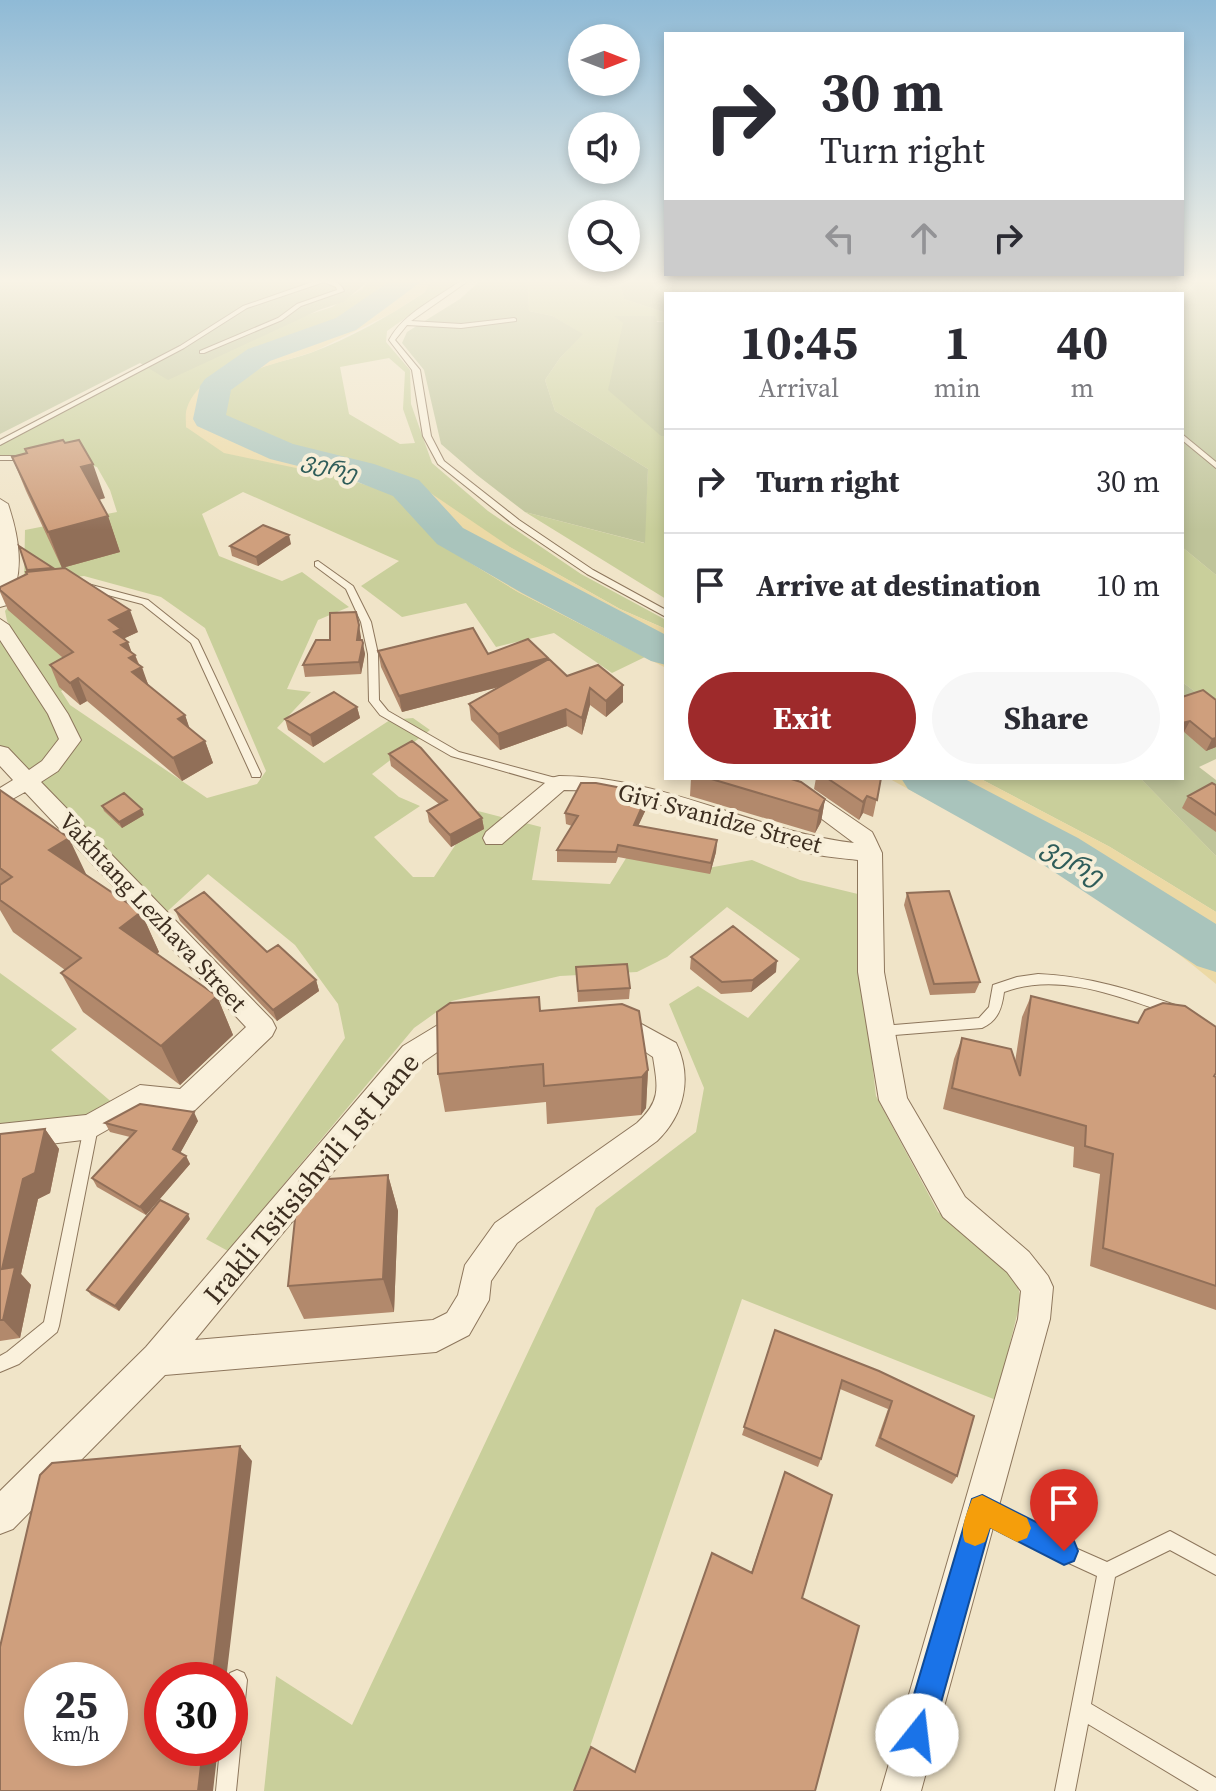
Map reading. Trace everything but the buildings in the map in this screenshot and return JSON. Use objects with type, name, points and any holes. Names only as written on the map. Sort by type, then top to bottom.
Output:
[{"type":"street","points":[[0,504],[11,547],[8,593]]},
{"type":"street","points":[[0,625],[58,714],[70,740],[50,766],[0,798]]},
{"type":"street","name":"Vakhtang Lezhava Street","points":[[0,753],[263,1028],[185,1102],[140,1097],[91,1127],[0,1137]]},
{"type":"street","name":"Givi Svanidze Street","points":[[559,783],[592,783],[681,802],[813,846],[870,853],[864,838],[781,780]]},
{"type":"street","points":[[494,838],[559,783]]},
{"type":"street","points":[[870,853],[871,972],[893,1100],[954,1207],[1018,1262],[1037,1287],[1034,1319],[901,1791]]},
{"type":"street","name":"Irakli Tsitsishvili 1st Lane","points":[[7,1497],[158,1359],[413,1054],[451,1028],[550,1022],[634,1031],[666,1051],[672,1097],[663,1119],[506,1233],[476,1276],[473,1300],[458,1324],[436,1336],[158,1359]]},
{"type":"lane","points":[[0,443],[152,363]]},
{"type":"lane","points":[[410,363],[416,370],[427,436],[433,454],[441,462],[516,522],[590,572],[664,613]]},
{"type":"lane","points":[[1184,438],[1216,466]]},
{"type":"lane","points":[[0,458],[42,458]]},
{"type":"lane","points":[[318,564],[350,588],[366,622],[373,654],[374,701],[384,713],[455,754],[559,783]]},
{"type":"lane","points":[[75,584],[145,602],[195,642],[256,774]]},
{"type":"lane","points":[[882,1031],[982,1023],[995,1009],[998,989],[1010,982],[1043,980],[1115,989],[1192,1019]]},
{"type":"lane","points":[[0,1364],[13,1358],[51,1326],[91,1127]]},
{"type":"lane","points":[[982,1509],[1042,1542],[1107,1571]]},
{"type":"lane","points":[[1107,1571],[1170,1540],[1216,1566]]},
{"type":"lane","points":[[1065,1791],[1107,1571]]},
{"type":"lane","points":[[1082,1709],[1216,1790]]},
{"type":"lane","points":[[226,1791],[228,1766]]},
{"type":"green space","points":[[0,363],[206,363],[168,380],[140,363],[0,434]]},
{"type":"green space","points":[[161,363],[246,363],[186,427],[394,494],[451,551],[518,592],[645,657],[612,673],[554,633],[496,647],[466,603],[402,617],[361,586],[399,561],[243,492],[202,514],[219,556],[282,581],[302,572],[349,607],[318,620],[287,689],[311,692],[277,728],[324,763],[390,720],[413,718],[430,730],[372,774],[399,797],[420,806],[374,837],[413,877],[434,877],[478,811],[541,827],[532,880],[610,884],[628,855],[708,868],[752,860],[800,880],[862,895],[860,957],[876,1096],[938,1212],[995,1253],[1014,1271],[1021,1299],[996,1400],[742,1299],[575,1791],[264,1791],[276,1676],[352,1725],[596,1208],[696,1132],[704,1088],[669,1004],[698,986],[748,1018],[800,959],[727,907],[667,957],[637,972],[560,976],[452,1001],[414,1028],[228,1251],[206,1239],[345,1038],[338,1004],[295,945],[208,874],[158,920],[36,782],[76,736],[7,621],[5,611],[12,601],[18,612],[83,679],[61,691],[70,705],[207,798],[257,784],[266,771],[205,628],[161,597],[84,576],[24,583],[25,530],[117,512],[110,490],[97,467],[67,458],[0,460],[0,442]]},
{"type":"green space","points":[[278,363],[364,363],[340,367],[349,414],[400,444],[415,443],[403,409],[405,372],[394,363],[404,363],[410,370],[411,404],[432,463],[488,511],[581,574],[664,619],[664,628],[620,609],[497,540],[394,473],[292,450],[244,432],[220,416],[236,381],[257,369]]},
{"type":"green space","points":[[418,363],[557,363],[545,380],[555,411],[648,469],[645,543],[525,512],[477,475],[441,444],[424,370]]},
{"type":"green space","points":[[557,363],[637,363],[661,436],[664,436],[664,598],[525,512],[644,543],[648,469],[555,411],[545,380]]},
{"type":"green space","points":[[614,363],[664,363],[664,436],[661,436],[608,390]]},
{"type":"green space","points":[[1184,363],[1216,363],[1216,575],[1184,549]]},
{"type":"green space","points":[[1184,549],[1216,575],[1216,707],[1184,683]]},
{"type":"green space","points":[[0,634],[63,740],[29,775],[0,746]]},
{"type":"green space","points":[[1184,683],[1216,707],[1216,759],[1199,767],[1216,780],[1216,856],[1142,780],[1184,780]]},
{"type":"green space","points":[[983,780],[1142,780],[1216,856],[1216,912],[1110,847]]},
{"type":"green space","points":[[0,973],[77,1029],[51,1050],[122,1111],[0,1126]]},
{"type":"sand","points":[[237,363],[278,363],[238,379],[226,398],[220,416],[244,432],[292,450],[410,479],[510,547],[620,609],[664,628],[664,667],[518,592],[451,551],[394,494],[359,481],[224,453],[186,427],[187,408],[195,393]]},
{"type":"sand","points":[[892,780],[983,780],[1110,847],[1216,912],[1216,984],[1139,926],[1015,848]]},
{"type":"waterway","name":"ვერე","points":[[248,363],[216,386],[209,419],[282,452],[362,471],[406,488],[450,536],[536,585],[664,651]]},
{"type":"waterway","name":"ვერე","points":[[929,780],[1060,851],[1216,951]]},
{"type":"slow traffic","points":[[975,1533],[982,1509],[1017,1528]]},
{"type":"route","points":[[917,1735],[982,1509],[1064,1551]]}]
